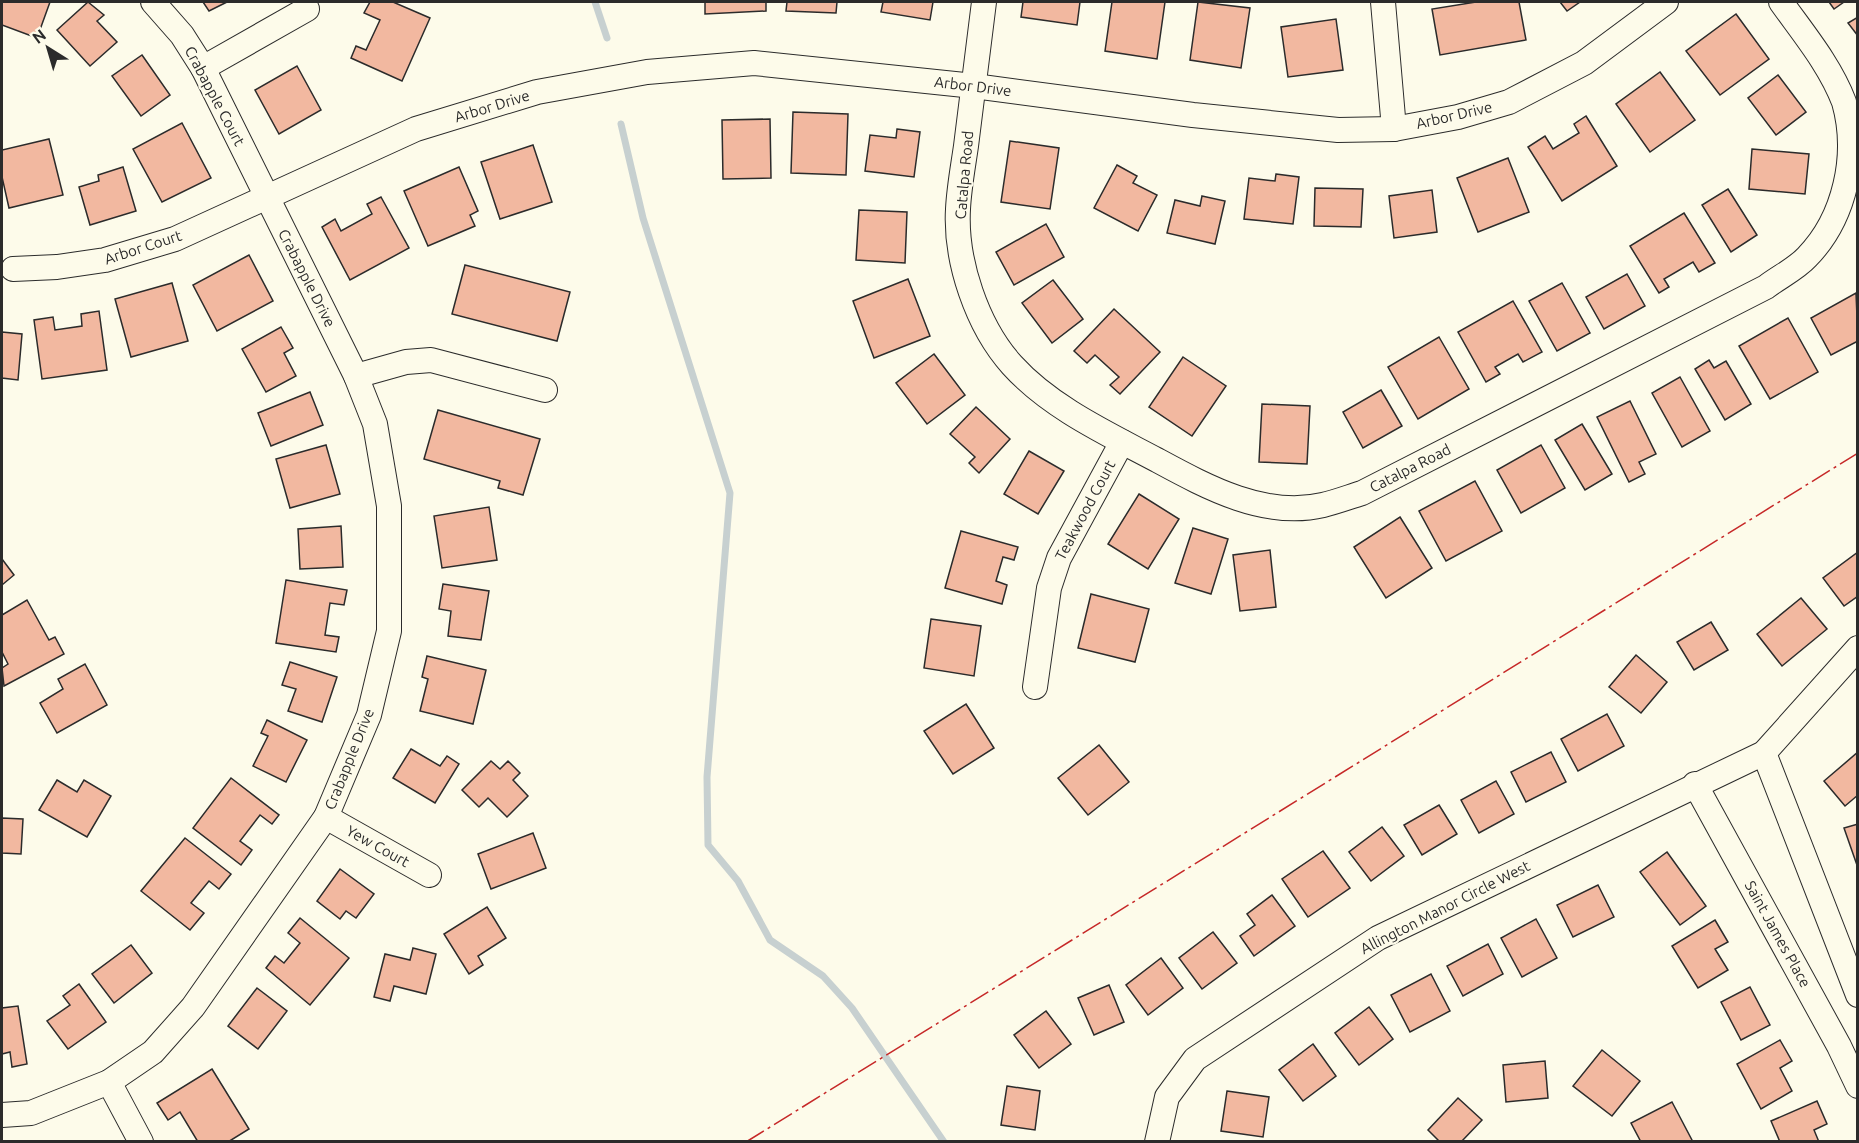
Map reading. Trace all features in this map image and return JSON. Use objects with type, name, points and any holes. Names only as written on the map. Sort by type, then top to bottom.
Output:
[{"type":"street","name":"Crabapple Court","points":[[153,2],[182,35],[203,68],[267,198]]},
{"type":"street","name":"Catalpa Road","points":[[984,2],[957,210],[964,264],[978,309],[994,342],[1012,365],[1053,401],[1199,483],[1234,498],[1264,505],[1321,506],[1362,493],[1766,286],[1806,259],[1832,227],[1848,191],[1852,142],[1845,103],[1821,58],[1781,2]]},
{"type":"street","points":[[1383,2],[1394,129]]},
{"type":"street","name":"Arbor Drive","points":[[267,198],[416,129],[537,92],[647,72],[754,63],[974,86],[1193,115],[1338,130],[1394,129],[1458,117],[1509,102],[1584,63],[1666,2]]},
{"type":"street","points":[[203,68],[306,9]]},
{"type":"street","name":"Arbor Court","points":[[13,269],[57,267],[105,260],[175,239],[267,198]]},
{"type":"street","name":"Crabapple Drive","points":[[2,1115],[31,1113],[109,1082],[153,1052],[192,1007],[326,816],[369,715],[389,631],[389,506],[375,424],[356,376],[267,198]]},
{"type":"street","points":[[356,376],[406,362],[431,360],[545,390]]},
{"type":"street","name":"Teakwood Court","points":[[1035,687],[1049,588],[1059,558],[1122,441]]},
{"type":"street","points":[[1857,648],[1764,753],[1857,995]]},
{"type":"street","name":"Allington Manor Circle West","points":[[1157,1142],[1167,1097],[1195,1059],[1378,938],[1695,784],[1764,753]]},
{"type":"street","name":"Saint James Place","points":[[1695,784],[1839,1046],[1857,1086]]},
{"type":"street","name":"Yew Court","points":[[326,816],[429,875]]},
{"type":"street","points":[[109,1082],[141,1142]]},
{"type":"building","points":[[2,2],[50,2],[37,38],[2,25]]},
{"type":"building","points":[[88,2],[104,15],[97,21],[117,42],[90,66],[57,30]]},
{"type":"building","points":[[203,2],[227,2],[209,11]]},
{"type":"building","points":[[370,2],[393,2],[430,18],[402,81],[351,58],[356,46],[366,50],[380,20],[364,13]]},
{"type":"building","points":[[705,2],[766,2],[766,11],[705,14]]},
{"type":"building","points":[[787,2],[837,2],[836,13],[786,11]]},
{"type":"building","points":[[883,2],[933,2],[930,20],[881,12]]},
{"type":"building","points":[[1023,2],[1080,2],[1077,25],[1021,17]]},
{"type":"building","points":[[1112,2],[1165,2],[1157,59],[1105,51]]},
{"type":"building","points":[[1198,2],[1250,8],[1241,68],[1190,60]]},
{"type":"building","points":[[1476,2],[1519,2],[1526,40],[1440,55],[1432,9]]},
{"type":"building","points":[[1560,2],[1580,2],[1567,11]]},
{"type":"building","points":[[1829,2],[1844,2],[1834,9]]},
{"type":"building","points":[[1736,14],[1769,59],[1720,95],[1686,51]]},
{"type":"building","points":[[1858,17],[1858,36],[1848,23]]},
{"type":"building","points":[[1336,19],[1343,70],[1288,77],[1281,27]]},
{"type":"building","points":[[142,55],[170,95],[141,116],[112,76]]},
{"type":"building","points":[[297,66],[321,110],[279,134],[255,90]]},
{"type":"building","points":[[1660,72],[1695,120],[1650,152],[1616,104]]},
{"type":"building","points":[[1778,75],[1806,112],[1776,135],[1748,98]]},
{"type":"building","points":[[793,112],[848,114],[846,175],[791,173]]},
{"type":"building","points":[[1586,116],[1617,166],[1562,201],[1528,147],[1545,136],[1553,149],[1579,133],[1574,124]]},
{"type":"building","points":[[770,119],[771,178],[723,179],[722,120]]},
{"type":"building","points":[[182,123],[211,178],[162,202],[133,149]]},
{"type":"building","points":[[897,129],[920,132],[914,177],[865,171],[870,135],[896,138]]},
{"type":"building","points":[[49,139],[63,195],[9,208],[2,177],[2,150]]},
{"type":"building","points":[[1010,141],[1059,148],[1050,209],[1001,202]]},
{"type":"building","points":[[533,145],[552,202],[500,219],[481,162]]},
{"type":"building","points":[[1752,149],[1809,154],[1805,194],[1749,189]]},
{"type":"building","points":[[1508,158],[1529,212],[1478,232],[1457,178]]},
{"type":"building","points":[[1117,165],[1137,176],[1133,183],[1157,195],[1138,231],[1094,208]]},
{"type":"building","points":[[123,167],[136,211],[90,225],[79,187],[99,181],[98,175]]},
{"type":"building","points":[[459,167],[478,211],[470,215],[475,226],[428,246],[404,191]]},
{"type":"building","points":[[1276,174],[1299,177],[1293,224],[1244,219],[1249,178],[1275,181]]},
{"type":"building","points":[[1315,188],[1363,189],[1361,227],[1314,226]]},
{"type":"building","points":[[1728,189],[1757,235],[1731,252],[1702,205]]},
{"type":"building","points":[[1432,190],[1437,232],[1394,238],[1389,196]]},
{"type":"building","points":[[1202,196],[1225,201],[1215,244],[1167,233],[1175,200],[1200,206]]},
{"type":"building","points":[[381,197],[409,248],[350,280],[322,227],[335,219],[341,231],[372,214],[367,204]]},
{"type":"building","points":[[859,210],[907,212],[905,263],[856,260]]},
{"type":"building","points":[[1684,213],[1715,263],[1699,272],[1693,262],[1664,279],[1669,287],[1659,293],[1630,246]]},
{"type":"building","points":[[1046,224],[1064,257],[1014,285],[996,252]]},
{"type":"building","points":[[249,255],[273,301],[217,331],[193,285]]},
{"type":"building","points":[[465,265],[570,292],[557,341],[452,314]]},
{"type":"building","points":[[1627,274],[1645,306],[1604,329],[1586,297]]},
{"type":"building","points":[[908,279],[930,336],[874,358],[853,301]]},
{"type":"building","points":[[1053,280],[1083,319],[1052,343],[1022,303]]},
{"type":"building","points":[[172,283],[188,341],[131,357],[115,299]]},
{"type":"building","points":[[1562,283],[1590,333],[1557,351],[1529,301]]},
{"type":"building","points":[[1856,293],[1858,341],[1831,355],[1811,318]]},
{"type":"building","points":[[1513,301],[1542,352],[1523,362],[1518,354],[1495,367],[1500,374],[1486,382],[1458,332]]},
{"type":"building","points":[[1114,309],[1160,352],[1120,394],[1110,385],[1119,377],[1095,355],[1087,363],[1074,351]]},
{"type":"building","points":[[99,311],[107,370],[42,379],[34,320],[53,317],[55,330],[82,326],[81,314]]},
{"type":"building","points":[[1788,318],[1818,372],[1770,399],[1739,346]]},
{"type":"building","points":[[281,327],[293,348],[284,353],[296,376],[266,392],[242,349]]},
{"type":"building","points":[[2,332],[22,334],[18,380],[2,378]]},
{"type":"building","points":[[1439,337],[1469,389],[1418,419],[1388,367]]},
{"type":"building","points":[[934,354],[965,395],[927,424],[896,383]]},
{"type":"building","points":[[1183,357],[1226,386],[1192,436],[1149,407]]},
{"type":"building","points":[[1709,360],[1714,368],[1726,361],[1751,404],[1725,420],[1695,369]]},
{"type":"building","points":[[1680,377],[1710,431],[1682,447],[1652,393]]},
{"type":"building","points":[[1381,390],[1402,426],[1363,448],[1343,412]]},
{"type":"building","points":[[310,392],[323,425],[271,446],[258,413]]},
{"type":"building","points":[[1630,401],[1656,454],[1639,462],[1645,474],[1629,482],[1597,417]]},
{"type":"building","points":[[1262,404],[1310,406],[1307,464],[1259,462]]},
{"type":"building","points":[[976,407],[1010,439],[979,473],[969,463],[975,457],[950,434]]},
{"type":"building","points":[[438,410],[540,439],[523,495],[498,488],[500,481],[424,459]]},
{"type":"building","points":[[1582,424],[1612,474],[1585,490],[1555,440]]},
{"type":"building","points":[[326,445],[340,494],[290,508],[276,459]]},
{"type":"building","points":[[1541,445],[1565,488],[1521,513],[1497,470]]},
{"type":"building","points":[[1029,451],[1064,471],[1038,514],[1004,494]]},
{"type":"building","points":[[1475,481],[1502,531],[1446,561],[1419,511]]},
{"type":"building","points":[[1139,494],[1179,519],[1148,569],[1108,544]]},
{"type":"building","points":[[489,507],[497,560],[442,568],[434,516]]},
{"type":"building","points":[[1400,517],[1432,568],[1386,598],[1354,547]]},
{"type":"building","points":[[341,526],[343,567],[300,569],[298,529]]},
{"type":"building","points":[[1193,528],[1228,539],[1211,594],[1175,583]]},
{"type":"building","points":[[961,531],[1018,547],[1014,560],[1003,557],[996,581],[1007,585],[1002,604],[945,588]]},
{"type":"building","points":[[1270,550],[1276,607],[1240,611],[1233,555]]},
{"type":"building","points":[[1858,552],[1858,596],[1844,606],[1823,578]]},
{"type":"building","points":[[2,559],[14,575],[2,585]]},
{"type":"building","points":[[286,580],[347,590],[344,605],[330,603],[325,635],[339,637],[336,652],[276,643]]},
{"type":"building","points":[[443,584],[489,591],[481,640],[448,636],[451,611],[439,609]]},
{"type":"building","points":[[1091,594],[1149,609],[1135,662],[1078,648]]},
{"type":"building","points":[[1801,598],[1827,629],[1782,666],[1757,634]]},
{"type":"building","points":[[27,600],[49,640],[55,637],[64,654],[4,686],[2,668],[8,664],[2,652],[2,615]]},
{"type":"building","points":[[931,619],[981,626],[974,676],[924,668]]},
{"type":"building","points":[[1711,622],[1728,650],[1694,670],[1677,642]]},
{"type":"building","points":[[1636,655],[1667,682],[1641,713],[1609,687]]},
{"type":"building","points":[[427,656],[486,670],[473,724],[420,711],[428,679],[422,677]]},
{"type":"building","points":[[290,662],[337,677],[322,722],[288,711],[296,689],[282,685]]},
{"type":"building","points":[[85,664],[107,705],[57,733],[40,703],[63,689],[58,679]]},
{"type":"building","points":[[966,704],[994,748],[953,774],[924,731]]},
{"type":"building","points":[[1607,714],[1624,746],[1578,771],[1561,739]]},
{"type":"building","points":[[267,720],[307,740],[286,782],[253,766],[268,736],[261,733]]},
{"type":"building","points":[[1099,745],[1129,782],[1088,815],[1058,778]]},
{"type":"building","points":[[411,749],[440,766],[447,756],[459,764],[435,803],[393,778]]},
{"type":"building","points":[[1551,752],[1566,782],[1526,802],[1511,772]]},
{"type":"building","points":[[1858,752],[1858,795],[1845,806],[1824,781]]},
{"type":"building","points":[[491,761],[500,769],[508,761],[520,773],[513,780],[528,796],[507,817],[488,798],[479,807],[462,790]]},
{"type":"building","points":[[231,778],[279,815],[272,824],[260,815],[240,841],[252,850],[241,865],[193,828]]},
{"type":"building","points":[[57,780],[77,792],[84,780],[111,796],[87,837],[39,810]]},
{"type":"building","points":[[1496,781],[1514,814],[1479,833],[1461,800]]},
{"type":"building","points":[[1439,805],[1457,834],[1422,855],[1404,825]]},
{"type":"building","points":[[2,818],[23,819],[21,854],[2,853]]},
{"type":"building","points":[[1858,824],[1858,868],[1844,828]]},
{"type":"building","points":[[1382,827],[1404,856],[1371,881],[1349,852]]},
{"type":"building","points":[[533,833],[546,868],[491,889],[478,854]]},
{"type":"building","points":[[185,838],[231,874],[219,889],[209,881],[191,903],[204,913],[190,930],[141,891]]},
{"type":"building","points":[[1323,851],[1350,888],[1308,917],[1282,879]]},
{"type":"building","points":[[1667,852],[1706,906],[1680,925],[1640,872]]},
{"type":"building","points":[[340,869],[374,894],[356,918],[346,911],[340,919],[317,901]]},
{"type":"building","points":[[1598,885],[1614,917],[1573,937],[1557,905]]},
{"type":"building","points":[[1272,895],[1295,926],[1254,956],[1240,936],[1255,925],[1247,914]]},
{"type":"building","points":[[487,907],[506,938],[478,956],[483,965],[469,974],[444,934]]},
{"type":"building","points":[[300,918],[349,958],[310,1005],[266,968],[275,956],[284,963],[300,943],[288,933]]},
{"type":"building","points":[[1536,919],[1557,958],[1522,977],[1501,938]]},
{"type":"building","points":[[1715,920],[1728,942],[1715,949],[1728,970],[1698,988],[1672,946]]},
{"type":"building","points":[[1213,932],[1237,963],[1202,989],[1179,958]]},
{"type":"building","points":[[1488,944],[1503,974],[1463,996],[1447,966]]},
{"type":"building","points":[[131,945],[152,973],[114,1003],[92,974]]},
{"type":"building","points":[[413,948],[436,954],[426,994],[394,986],[390,1001],[374,997],[385,954],[410,960]]},
{"type":"building","points":[[1161,958],[1183,988],[1148,1015],[1126,985]]},
{"type":"building","points":[[1431,974],[1450,1011],[1410,1032],[1391,995]]},
{"type":"building","points":[[79,984],[106,1022],[68,1049],[47,1021],[70,1005],[63,996]]},
{"type":"building","points":[[1109,985],[1124,1022],[1094,1035],[1078,998]]},
{"type":"building","points":[[1750,987],[1770,1025],[1741,1040],[1721,1002]]},
{"type":"building","points":[[257,988],[287,1011],[258,1049],[228,1026]]},
{"type":"building","points":[[18,1006],[27,1064],[12,1067],[10,1052],[2,1054],[2,1008]]},
{"type":"building","points":[[1369,1007],[1393,1039],[1359,1065],[1335,1033]]},
{"type":"building","points":[[1046,1011],[1071,1044],[1039,1068],[1014,1035]]},
{"type":"building","points":[[1780,1040],[1792,1061],[1780,1068],[1792,1091],[1761,1109],[1737,1064]]},
{"type":"building","points":[[1313,1044],[1336,1076],[1303,1101],[1279,1070]]},
{"type":"building","points":[[1602,1050],[1640,1081],[1612,1116],[1573,1086]]},
{"type":"building","points":[[1545,1061],[1548,1098],[1506,1102],[1503,1065]]},
{"type":"building","points":[[212,1069],[249,1129],[228,1142],[198,1142],[180,1112],[168,1120],[157,1103]]},
{"type":"building","points":[[1007,1086],[1040,1091],[1035,1130],[1001,1125]]},
{"type":"building","points":[[1227,1091],[1269,1097],[1263,1137],[1221,1131]]},
{"type":"building","points":[[1458,1098],[1482,1120],[1461,1142],[1440,1142],[1428,1130]]},
{"type":"building","points":[[1817,1101],[1827,1124],[1814,1130],[1819,1142],[1780,1142],[1771,1121]]},
{"type":"building","points":[[1672,1102],[1693,1142],[1641,1142],[1631,1123]]},
{"type":"waterway","points":[[595,2],[607,38]]},
{"type":"waterway","points":[[621,124],[643,218],[730,493],[707,777],[708,845],[738,881],[770,940],[823,976],[852,1008],[944,1142]]},
{"type":"power","points":[[746,1142],[1858,453]]}]
